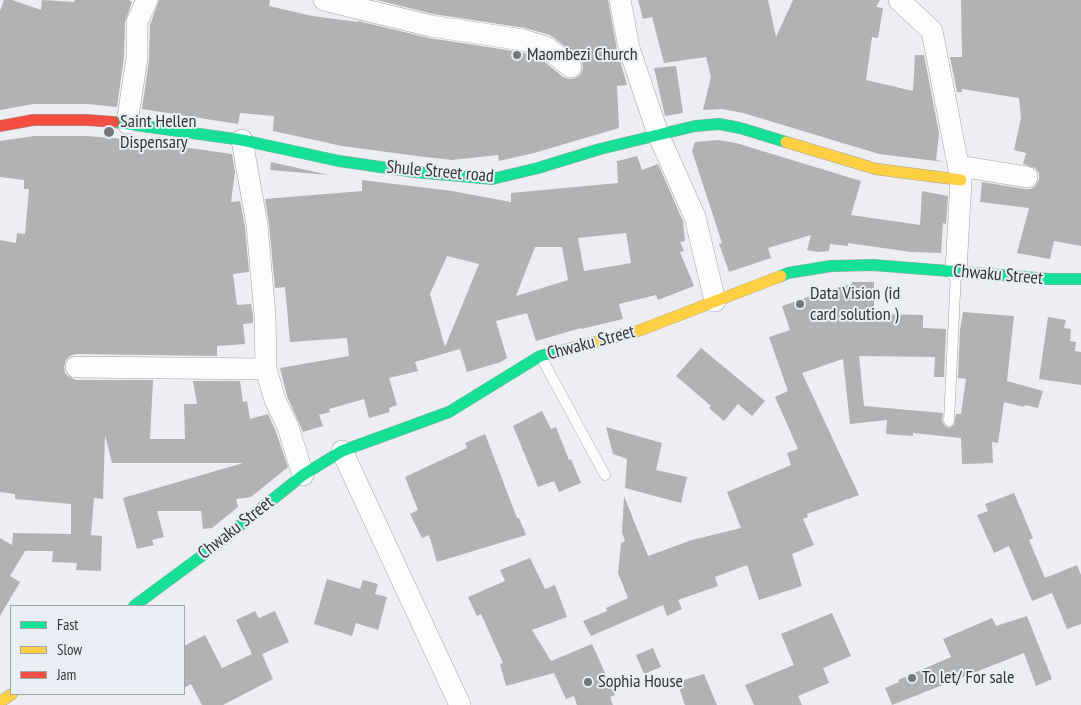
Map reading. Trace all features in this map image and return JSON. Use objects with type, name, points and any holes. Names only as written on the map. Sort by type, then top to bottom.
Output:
[{"type":"main road","name":"Shule Street road","points":[[0,126],[33,120],[87,120],[127,123],[242,140],[339,161],[415,172],[492,178],[523,172],[658,134],[695,126],[719,124],[740,128],[876,169],[960,173]]},
{"type":"main road","name":"Chwaku Street","points":[[135,605],[207,552],[303,474],[342,451],[449,412],[540,356],[638,331],[788,273],[831,266],[873,265],[1049,279],[1081,279]]},
{"type":"main road","points":[[0,702],[10,695]]},
{"type":"street","points":[[127,123],[137,58],[137,22],[147,0]]},
{"type":"street","points":[[324,0],[431,26],[523,40],[546,47],[571,67]]},
{"type":"street","points":[[620,0],[629,48],[658,134],[695,217],[715,301]]},
{"type":"street","points":[[898,0],[932,31],[960,173],[956,271]]},
{"type":"street","points":[[242,140],[257,225],[265,315],[266,369],[275,400],[288,427],[303,474]]},
{"type":"street","points":[[960,173],[1027,177]]},
{"type":"street","points":[[76,367],[266,369]]},
{"type":"street","points":[[342,451],[460,705]]},
{"type":"lane","points":[[949,421],[956,271]]},
{"type":"lane","points":[[540,356],[605,476]]},
{"type":"building","points":[[4,0],[12,0],[41,10],[42,0],[74,2],[75,0],[129,0],[132,2],[125,22],[124,57],[117,107],[87,104],[33,104],[0,110],[0,11]]},
{"type":"building","points":[[159,0],[270,0],[269,6],[312,16],[358,21],[429,38],[520,52],[540,58],[563,77],[570,79],[576,78],[581,74],[582,62],[579,57],[550,35],[525,28],[433,14],[377,0],[608,0],[617,50],[627,85],[617,86],[619,128],[534,153],[499,161],[498,155],[452,160],[342,146],[273,131],[274,116],[240,113],[238,124],[142,109],[149,60],[150,25]]},
{"type":"building","points":[[638,0],[768,0],[776,37],[793,0],[880,0],[876,7],[883,8],[878,38],[872,37],[866,80],[913,91],[915,55],[924,55],[939,133],[936,160],[944,162],[879,154],[743,113],[722,109],[703,110],[711,77],[706,57],[664,63],[652,17],[643,19]]},
{"type":"building","points":[[961,0],[1081,0],[1081,246],[1054,241],[1050,259],[1017,253],[1029,208],[980,202],[982,182],[1031,189],[1039,179],[1039,173],[1035,168],[1023,164],[1026,153],[1014,150],[1021,118],[1019,98],[962,89],[962,92],[957,92],[950,57],[962,57]]},
{"type":"building","points":[[676,66],[683,113],[665,116],[654,68]]},
{"type":"building","points":[[34,136],[86,136],[125,139],[232,154],[235,172],[231,202],[240,201],[245,227],[249,272],[233,274],[237,305],[251,304],[253,316],[253,323],[243,324],[245,344],[217,346],[217,356],[76,354],[66,360],[65,373],[76,380],[153,380],[150,439],[185,439],[184,404],[197,404],[193,381],[240,381],[243,402],[247,401],[250,419],[268,414],[288,467],[251,497],[236,499],[238,507],[212,528],[203,529],[201,511],[157,511],[164,537],[152,540],[154,545],[137,549],[123,498],[243,463],[112,463],[105,435],[103,499],[94,498],[91,535],[102,536],[101,571],[76,570],[77,563],[52,562],[53,551],[25,551],[10,576],[20,582],[0,616],[0,538],[12,545],[13,533],[71,534],[71,504],[15,499],[15,494],[0,492],[0,240],[16,243],[17,233],[25,234],[29,189],[24,189],[24,180],[0,177],[0,141]]},
{"type":"building","points":[[718,140],[736,143],[861,181],[851,215],[920,225],[922,191],[948,196],[946,224],[943,223],[941,253],[911,252],[848,243],[848,246],[830,244],[829,251],[818,252],[807,250],[811,235],[768,248],[771,258],[729,272],[719,244],[722,243],[692,151],[695,142]]},
{"type":"building","points":[[637,156],[642,170],[658,164],[683,221],[685,241],[680,242],[684,251],[680,252],[694,286],[658,300],[656,295],[619,304],[623,319],[581,328],[536,341],[527,313],[496,321],[507,358],[501,362],[467,372],[460,349],[415,362],[418,371],[389,378],[397,405],[389,408],[390,412],[369,418],[364,399],[329,409],[330,412],[319,415],[323,426],[303,432],[287,396],[280,368],[349,356],[347,338],[290,342],[285,287],[275,288],[265,199],[362,191],[362,180],[452,191],[511,202],[511,193],[618,183],[617,162],[614,162]],"holes":[[[626,233],[631,263],[584,271],[578,238]],[[535,247],[562,247],[568,280],[516,296]],[[447,256],[479,264],[445,347],[430,294]]]},
{"type":"building","points":[[271,162],[329,175],[270,170]]},
{"type":"building","points":[[852,282],[874,282],[874,314],[923,315],[923,328],[946,329],[944,377],[934,377],[935,357],[859,356],[864,406],[943,413],[942,421],[945,426],[949,428],[954,425],[956,414],[961,414],[966,379],[958,378],[960,330],[963,312],[1014,316],[1007,381],[1043,391],[1038,408],[1004,402],[998,443],[992,442],[993,463],[962,464],[961,438],[913,433],[913,436],[886,434],[887,420],[850,424],[843,359],[802,373],[859,495],[807,514],[808,517],[803,519],[814,545],[792,554],[802,586],[759,600],[747,565],[715,577],[718,586],[678,600],[682,609],[667,616],[663,605],[591,636],[583,621],[607,611],[606,608],[628,598],[618,573],[621,543],[625,541],[622,532],[624,496],[648,556],[692,540],[741,528],[727,492],[791,465],[787,453],[798,449],[775,397],[788,391],[769,337],[790,330],[782,306],[852,284]]},
{"type":"building","points":[[1048,317],[1066,320],[1064,328],[1071,329],[1070,341],[1076,342],[1075,351],[1081,352],[1081,385],[1039,379]]},
{"type":"building","points":[[701,348],[765,401],[752,416],[738,404],[724,421],[709,408],[711,406],[676,376]]},
{"type":"building","points":[[542,411],[551,429],[556,427],[569,460],[571,459],[581,483],[559,492],[554,481],[538,487],[513,426]]},
{"type":"building","points":[[606,427],[662,443],[656,470],[687,477],[681,503],[625,488],[627,459],[613,454]]},
{"type":"building","points":[[485,434],[517,518],[519,518],[526,535],[437,562],[429,535],[422,538],[410,514],[418,510],[405,477],[467,448],[465,443]]},
{"type":"building","points":[[1014,493],[1033,538],[1029,540],[1045,578],[1077,565],[1081,575],[1081,624],[1067,629],[1052,593],[1032,601],[1009,546],[994,553],[977,515],[988,511],[985,504]]},
{"type":"building","points":[[530,558],[545,589],[555,585],[567,617],[532,630],[551,661],[592,644],[615,695],[610,697],[613,705],[577,705],[574,696],[566,699],[554,673],[506,686],[500,664],[503,663],[481,614],[477,616],[468,597],[505,581],[500,570]]},
{"type":"building","points":[[327,579],[360,589],[363,580],[378,584],[375,594],[387,597],[378,630],[356,623],[352,636],[314,624]]},
{"type":"building","points":[[255,611],[259,618],[275,611],[289,642],[262,654],[273,679],[223,705],[202,705],[191,684],[185,687],[185,645],[205,635],[222,668],[252,654],[236,620]]},
{"type":"building","points":[[832,613],[851,656],[823,668],[829,683],[798,696],[802,705],[754,705],[745,685],[794,665],[781,634]]},
{"type":"building","points":[[1027,616],[1052,679],[1036,686],[1024,653],[892,705],[885,688],[899,682],[898,680],[951,657],[943,639],[992,618],[996,626]]},
{"type":"building","points":[[653,648],[661,667],[644,674],[636,655]]},
{"type":"building","points":[[704,674],[717,705],[685,705],[677,682]]},
{"type":"traffic: fast","points":[[114,122],[242,140],[339,161],[415,172],[492,179],[538,168],[600,149],[695,126],[719,124],[740,128],[786,142]]},
{"type":"traffic: fast","points":[[781,276],[788,273],[831,266],[873,265],[1049,279],[1081,279]]},
{"type":"traffic: fast","points":[[135,605],[207,552],[303,475],[342,451],[449,412],[540,356],[568,349]]},
{"type":"traffic: slow","points":[[786,142],[876,169],[961,180]]},
{"type":"traffic: slow","points":[[568,349],[638,331],[781,276]]},
{"type":"traffic: slow","points":[[0,702],[10,695]]},
{"type":"traffic: jam","points":[[0,126],[33,120],[114,122]]},
{"type":"place","name":"Maombezi Church","points":[[517,55]]},
{"type":"place","name":"Saint Hellen Dispensary","points":[[109,132]]},
{"type":"place","name":"Data Vision (id card solution )","points":[[800,304]]},
{"type":"place","name":"To let/ For sale","points":[[912,678]]},
{"type":"place","name":"Sophia House","points":[[588,682]]}]
